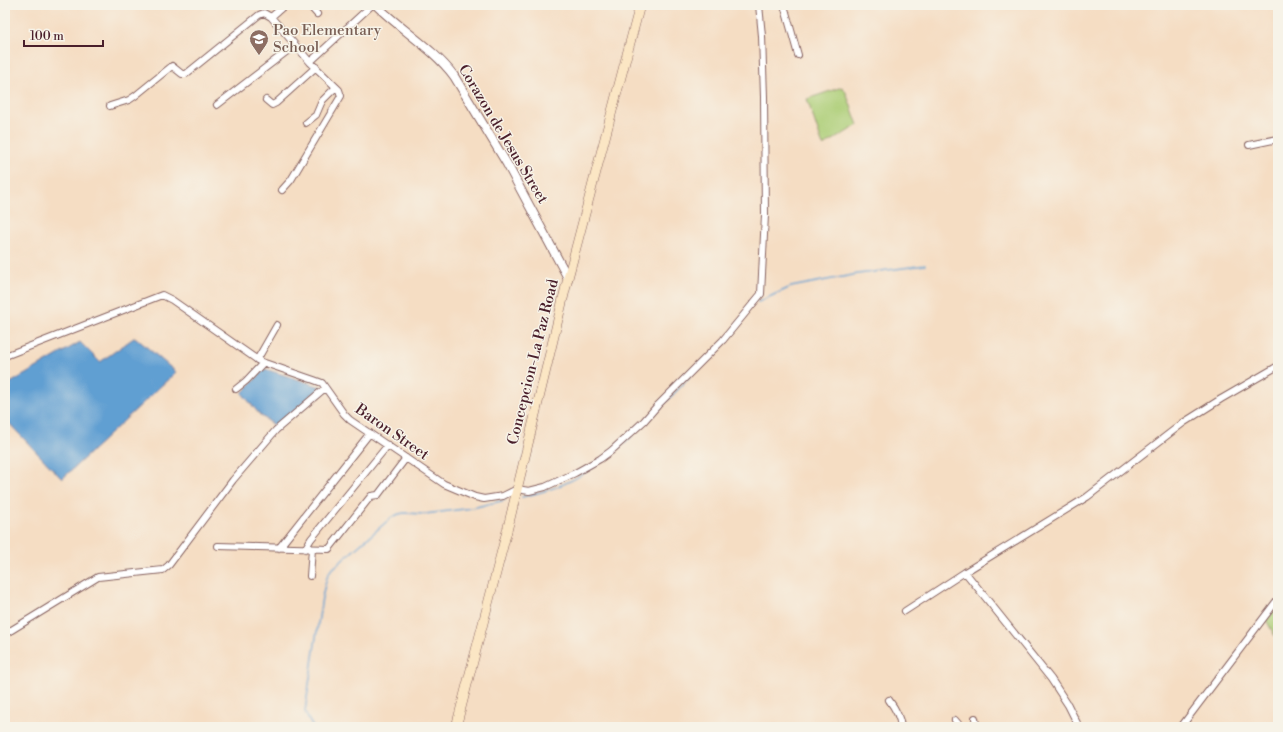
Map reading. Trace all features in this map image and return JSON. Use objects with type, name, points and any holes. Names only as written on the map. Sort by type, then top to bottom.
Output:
[{"type":"main road","name":"Concepcion-La Paz Road","points":[[456,727],[517,489],[568,278],[640,5]]},
{"type":"street","points":[[271,17],[285,5]]},
{"type":"street","points":[[309,5],[316,14]]},
{"type":"street","points":[[310,62],[372,5]]},
{"type":"street","name":"Corazon de Jesus Street","points":[[376,5],[448,68],[454,76],[507,164],[568,278]]},
{"type":"street","points":[[517,489],[529,491],[545,486],[575,473],[611,451],[644,421],[723,340],[762,294],[765,215],[764,97],[762,36],[759,5]]},
{"type":"street","points":[[784,5],[798,55]]},
{"type":"street","points":[[110,106],[129,100],[172,66],[182,74],[186,74],[258,15],[264,14],[271,17],[310,62],[341,93],[340,100],[292,180],[282,190]]},
{"type":"street","points":[[217,105],[295,45]]},
{"type":"street","points":[[266,100],[272,105],[276,103],[316,67]]},
{"type":"street","points":[[306,123],[316,115],[322,101],[336,87]]},
{"type":"street","points":[[1249,145],[1278,139]]},
{"type":"street","name":"Baron Street","points":[[5,356],[162,294],[260,361],[318,381],[347,417],[444,484],[484,500],[503,496],[517,489]]},
{"type":"street","points":[[236,389],[246,381],[260,361],[278,325]]},
{"type":"street","points":[[905,611],[965,572],[1088,497],[1183,424],[1221,399],[1278,366]]},
{"type":"street","points":[[5,634],[98,577],[163,570],[169,565],[233,480],[276,430],[325,388]]},
{"type":"street","points":[[279,548],[370,433]]},
{"type":"street","points":[[305,549],[311,539],[388,445]]},
{"type":"street","points":[[218,546],[329,549],[371,496],[378,495],[406,458]]},
{"type":"street","points":[[310,576],[312,549]]},
{"type":"street","points":[[965,572],[1051,679],[1068,705],[1079,727]]},
{"type":"street","points":[[1181,727],[1278,599]]},
{"type":"street","points":[[889,700],[897,712],[901,727]]},
{"type":"street","points":[[973,727],[976,724],[975,718]]},
{"type":"street","points":[[955,720],[961,727]]},
{"type":"green space","points":[[842,87],[845,90],[858,125],[823,146],[807,99]]},
{"type":"green space","points":[[1278,606],[1278,633],[1275,636],[1266,620]]},
{"type":"water","points":[[135,337],[176,372],[62,479],[5,419],[5,386],[80,342],[100,362]]},
{"type":"water","points":[[265,369],[321,387],[277,427],[260,415],[242,393]]},
{"type":"waterway","points":[[758,302],[791,287],[858,274],[925,265]]},
{"type":"waterway","points":[[652,416],[690,377]]},
{"type":"waterway","points":[[619,448],[632,436]]},
{"type":"waterway","points":[[522,497],[572,480],[600,462]]},
{"type":"waterway","points":[[313,727],[305,711],[322,597],[330,571],[392,517],[399,514],[425,514],[472,508],[505,500]]},
{"type":"place","name":"Pao Elementary School","points":[[259,56]]}]
